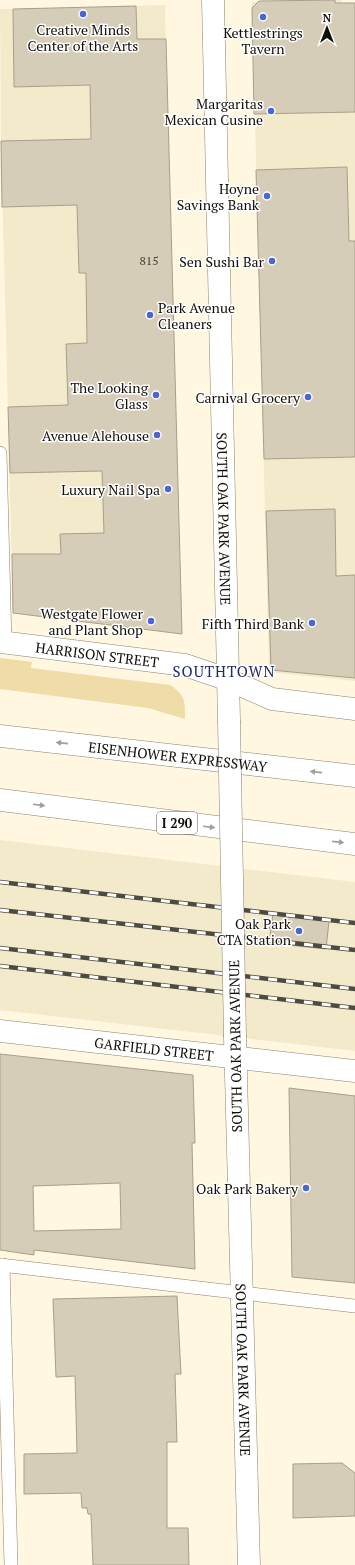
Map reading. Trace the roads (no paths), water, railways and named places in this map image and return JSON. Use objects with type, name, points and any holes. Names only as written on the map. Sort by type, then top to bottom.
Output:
[{"type":"main road","name":"SOUTH OAK PARK AVENUE","points":[[213,0],[229,680],[235,1037],[249,1565]]},
{"type":"main road","name":"HARRISON STREET","points":[[3,643],[185,665],[229,680],[272,699],[355,709]]},
{"type":"main road","name":"EISENHOWER EXPRESSWAY","points":[[0,736],[355,776]]},
{"type":"main road","name":"I 290","points":[[0,800],[355,844]]},
{"type":"main road","name":"GARFIELD STREET","points":[[0,1031],[355,1071]]},
{"type":"lane","points":[[0,453],[3,643]]},
{"type":"lane","points":[[11,1565],[2,1265],[355,1306]]},
{"type":"railway","points":[[0,882],[355,923]]},
{"type":"railway","points":[[0,910],[355,950]]},
{"type":"railway","points":[[0,948],[355,989]]},
{"type":"railway","points":[[0,966],[355,1008]]},
{"type":"place","name":"Creative Minds Center of the Arts","points":[[83,14]]},
{"type":"place","name":"Kettlestrings Tavern","points":[[263,17]]},
{"type":"place","name":"Margaritas Mexican Cusine","points":[[271,111]]},
{"type":"place","name":"Hoyne Savings Bank","points":[[267,196]]},
{"type":"place","name":"Sen Sushi Bar","points":[[272,261]]},
{"type":"place","name":"Park Avenue Cleaners","points":[[150,315]]},
{"type":"place","name":"The Looking Glass","points":[[156,395]]},
{"type":"place","name":"Carnival Grocery","points":[[308,397]]},
{"type":"place","name":"Avenue Alehouse","points":[[157,435]]},
{"type":"place","name":"Luxury Nail Spa","points":[[168,489]]},
{"type":"place","name":"Westgate Flower and Plant Shop","points":[[151,621]]},
{"type":"place","name":"Fifth Third Bank","points":[[312,623]]},
{"type":"place","name":"Oak Park CTA Station","points":[[299,931]]},
{"type":"place","name":"Oak Park Bakery","points":[[306,1188]]},
{"type":"district","name":"SOUTHTOWN","points":[[224,671]]}]
